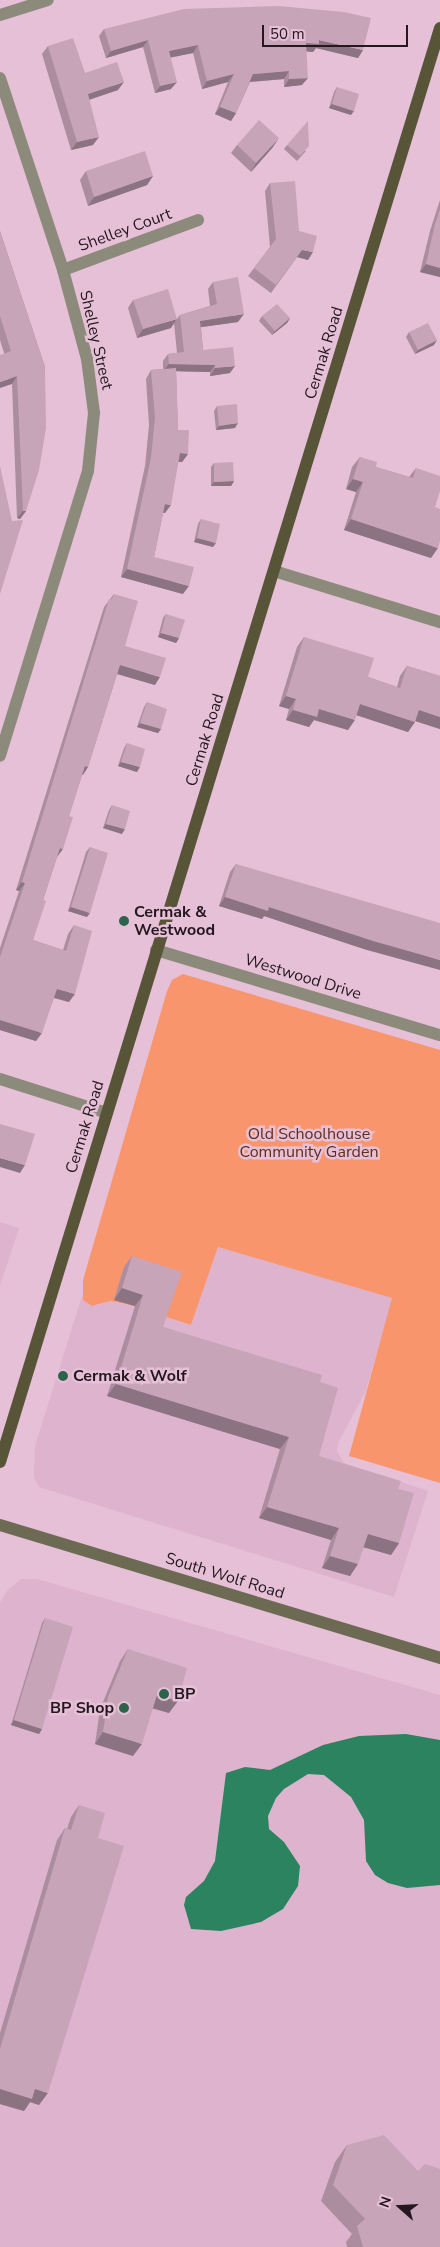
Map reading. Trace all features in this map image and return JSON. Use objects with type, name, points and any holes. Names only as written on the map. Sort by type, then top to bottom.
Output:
[{"type":"main road","name":"Cermak Road","points":[[0,1462],[440,28]]},
{"type":"main road","name":"South Wolf Road","points":[[0,1526],[440,1658]]},
{"type":"street","points":[[0,15],[48,0]]},
{"type":"street","name":"Shelley Street","points":[[0,78],[63,270],[87,359],[94,413],[88,470],[0,756]]},
{"type":"street","name":"Shelley Court","points":[[63,270],[198,220]]},
{"type":"street","points":[[274,571],[440,622]]},
{"type":"street","name":"Westwood Drive","points":[[156,950],[440,1035]]},
{"type":"street","points":[[0,1079],[107,1112]]},
{"type":"shaded area","points":[[0,1222],[19,1228],[0,1286]]},
{"type":"shaded area","points":[[218,1247],[393,1298],[365,1393],[338,1443],[337,1451],[344,1463],[428,1491],[394,1597],[39,1487],[34,1477],[35,1446],[82,1296],[95,1306],[109,1301],[191,1325]]},
{"type":"shaded area","points":[[21,1579],[37,1579],[440,1695],[440,2247],[0,2247],[0,1603],[8,1590]]},
{"type":"shaded area","points":[[406,1734],[440,1740],[440,1885],[407,1888],[388,1883],[375,1875],[366,1861],[364,1820],[351,1797],[324,1775],[308,1774],[284,1789],[276,1798],[268,1816],[269,1829],[284,1842],[300,1866],[298,1886],[283,1909],[261,1922],[221,1931],[191,1929],[184,1905],[186,1897],[204,1881],[215,1861],[226,1773],[245,1767],[270,1770],[323,1745],[359,1736]]},
{"type":"green space","name":"Old Schoolhouse Community Garden","points":[[183,974],[440,1050],[440,1483],[349,1456],[392,1298],[218,1247],[191,1325],[126,1304],[110,1301],[92,1306],[83,1300],[83,1280],[167,991],[172,980]]},
{"type":"building","points":[[278,6],[344,12],[371,18],[363,50],[319,40],[319,44],[306,43],[308,78],[289,79],[289,71],[253,74],[236,113],[220,107],[234,74],[207,81],[198,45],[169,51],[177,82],[160,86],[148,40],[111,51],[104,29],[184,9]]},
{"type":"building","points":[[73,38],[85,73],[117,62],[124,82],[88,94],[99,137],[77,142],[48,46]]},
{"type":"building","points":[[337,87],[359,94],[354,111],[332,104]]},
{"type":"building","points":[[259,120],[279,138],[256,163],[237,145]]},
{"type":"building","points":[[308,121],[309,146],[300,156],[287,145]]},
{"type":"building","points":[[145,151],[153,176],[94,197],[86,171]]},
{"type":"building","points":[[295,181],[299,231],[317,236],[313,252],[302,250],[276,285],[254,268],[276,239],[270,183]]},
{"type":"building","points":[[440,209],[440,268],[426,264]]},
{"type":"building","points":[[0,231],[45,367],[46,428],[39,470],[26,511],[23,511],[17,376],[0,382],[0,355],[11,351],[0,316]]},
{"type":"building","points":[[238,277],[244,314],[200,321],[203,350],[233,347],[235,366],[215,368],[215,365],[169,364],[168,354],[184,352],[180,315],[217,304],[213,282]]},
{"type":"building","points":[[168,289],[177,319],[143,329],[133,300]]},
{"type":"building","points":[[277,304],[290,318],[275,331],[262,316]]},
{"type":"building","points":[[428,323],[437,340],[418,350],[409,332]]},
{"type":"building","points":[[176,368],[178,430],[189,430],[188,454],[180,453],[171,505],[165,504],[154,557],[194,567],[189,586],[127,569],[151,458],[155,417],[151,370]]},
{"type":"building","points":[[237,404],[238,423],[219,426],[217,406]]},
{"type":"building","points":[[360,457],[377,462],[376,467],[413,478],[416,468],[440,476],[440,491],[435,507],[440,509],[440,541],[438,548],[351,519],[363,482],[353,479]]},
{"type":"building","points":[[233,462],[234,481],[214,482],[214,463]]},
{"type":"building","points":[[0,466],[12,521],[23,520],[0,594]]},
{"type":"building","points":[[201,519],[220,524],[216,543],[197,538]]},
{"type":"building","points":[[114,594],[138,601],[125,646],[166,658],[160,677],[120,665],[88,767],[85,766],[69,816],[73,817],[63,849],[60,848],[43,900],[46,901],[33,940],[66,951],[74,925],[92,931],[75,994],[57,989],[42,1033],[0,1020],[0,957],[25,883],[22,882],[109,599],[112,599]]},
{"type":"building","points":[[166,614],[185,620],[179,638],[161,633]]},
{"type":"building","points":[[304,637],[374,658],[368,677],[400,688],[407,666],[440,676],[440,717],[419,710],[415,722],[360,704],[355,720],[319,709],[317,717],[293,710],[296,699],[286,696]]},
{"type":"building","points":[[147,702],[167,709],[161,729],[140,723]]},
{"type":"building","points":[[127,743],[145,749],[140,767],[121,762]]},
{"type":"building","points":[[112,805],[130,811],[125,829],[106,824]]},
{"type":"building","points":[[90,847],[108,853],[90,913],[71,907]]},
{"type":"building","points":[[236,864],[440,923],[440,960],[373,941],[269,907],[268,911],[225,897]]},
{"type":"building","points":[[0,1124],[35,1134],[25,1165],[0,1158]]},
{"type":"building","points":[[132,1256],[182,1272],[163,1327],[322,1375],[320,1382],[338,1388],[319,1456],[401,1481],[398,1489],[414,1493],[399,1543],[368,1534],[358,1564],[330,1556],[339,1528],[267,1507],[289,1437],[116,1384],[143,1295],[122,1288]]},
{"type":"building","points":[[45,1618],[73,1627],[42,1729],[14,1720]]},
{"type":"building","name":"BP Shop","points":[[128,1649],[187,1668],[178,1701],[157,1695],[142,1744],[103,1732],[108,1697]]},
{"type":"building","points":[[79,1805],[105,1813],[98,1838],[124,1846],[48,2093],[35,2089],[32,2099],[0,2089],[0,2049],[65,1828],[71,1830]]},
{"type":"building","points":[[384,2135],[418,2171],[425,2164],[440,2169],[440,2247],[363,2247],[357,2226],[365,2219],[333,2185],[347,2145]]},
{"type":"place","name":"Cermak & Westwood","points":[[124,921]]},
{"type":"place","name":"Cermak & Wolf","points":[[63,1376]]},
{"type":"place","name":"BP","points":[[164,1694]]},
{"type":"place","name":"BP Shop","points":[[124,1708]]}]
